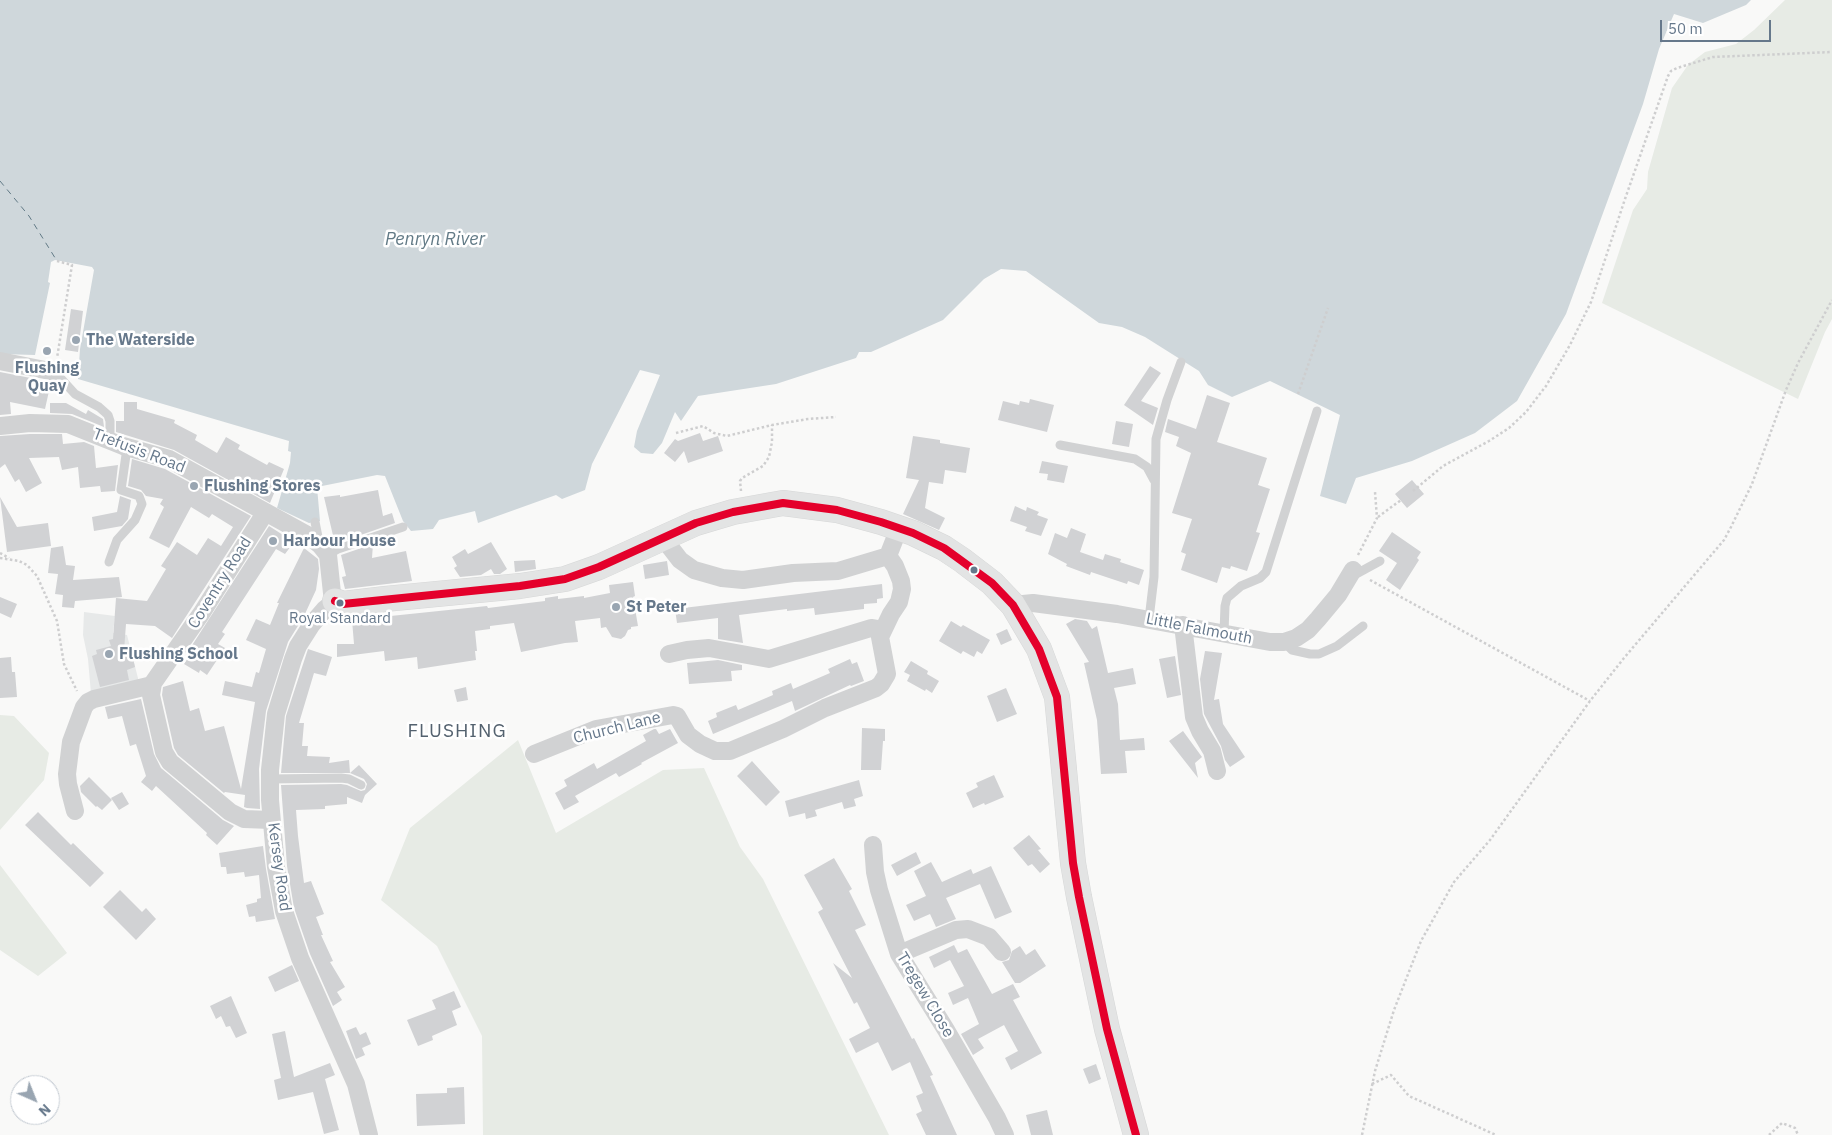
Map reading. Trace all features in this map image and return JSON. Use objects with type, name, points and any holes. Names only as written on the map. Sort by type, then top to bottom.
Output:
[{"type":"street","points":[[0,361],[55,372]]},
{"type":"street","name":"Trefusis Road","points":[[0,426],[30,423],[68,424],[127,448],[169,459],[309,536],[324,550]]},
{"type":"street","points":[[324,550],[332,593],[335,601],[343,604],[520,586],[565,578],[600,567],[696,523],[744,510],[783,504],[825,508],[863,516],[899,528],[944,548],[962,560],[992,582],[1013,605],[1039,650],[1057,698],[1072,853],[1079,897],[1107,1029],[1136,1135]]},
{"type":"street","name":"Coventry Road","points":[[152,685],[210,600],[265,512]]},
{"type":"street","points":[[888,556],[899,528]]},
{"type":"street","points":[[662,538],[686,565],[694,570],[731,580],[838,570],[888,556]]},
{"type":"street","points":[[669,654],[709,648],[769,659],[871,628],[883,630],[899,602],[902,589],[895,566],[888,556]]},
{"type":"street","points":[[1284,642],[1296,638],[1308,630],[1356,571]]},
{"type":"street","name":"Kersey Road","points":[[335,601],[312,624],[292,659],[276,714],[270,779],[271,820],[278,881],[289,928],[313,989],[354,1079],[369,1135]]},
{"type":"street","name":"Little Falmouth","points":[[1013,605],[1033,603],[1056,605],[1149,619],[1270,642],[1284,642]]},
{"type":"street","points":[[1183,625],[1194,717],[1200,732],[1212,751],[1217,771]]},
{"type":"street","name":"Church Lane","points":[[534,754],[583,733],[673,714],[677,716],[688,735],[700,744],[715,752],[730,751],[783,729],[825,708],[876,688],[887,674],[880,642],[883,630]]},
{"type":"street","points":[[75,811],[68,784],[68,774],[71,742],[84,707],[94,699],[152,685],[152,702],[164,752],[170,762],[230,812],[244,819],[271,820]]},
{"type":"street","name":"Tregew Close","points":[[872,845],[879,890],[899,954],[946,1030],[1005,1135]]},
{"type":"street","points":[[899,954],[956,930],[968,929],[989,937],[1002,952]]},
{"type":"lane","points":[[1149,619],[1154,577],[1154,480],[1158,429],[1181,362]]},
{"type":"lane","points":[[55,372],[75,394],[99,406],[108,415],[110,421],[110,441]]},
{"type":"lane","points":[[1224,632],[1225,606],[1228,598],[1241,586],[1260,578],[1266,572],[1317,411]]},
{"type":"lane","points":[[1060,445],[1135,459],[1147,468],[1154,480]]},
{"type":"lane","points":[[110,562],[111,554],[118,540],[135,520],[142,504],[139,496],[121,490],[127,448]]},
{"type":"lane","points":[[315,522],[324,550],[338,550],[403,527]]},
{"type":"lane","points":[[1356,571],[1380,561]]},
{"type":"lane","points":[[1284,642],[1292,650],[1318,654],[1337,646],[1362,626]]},
{"type":"lane","points":[[270,779],[341,778],[349,779],[362,785]]},
{"type":"path","points":[[1413,491],[1443,466],[1509,428],[1526,412],[1546,386],[1570,345],[1591,302],[1625,199],[1671,71],[1713,57],[1832,52]]},
{"type":"path","points":[[55,372],[72,265],[57,262]]},
{"type":"path","points":[[1362,1135],[1372,1084],[1394,1010],[1421,941],[1454,882],[1490,840],[1624,658],[1713,554],[1731,527],[1752,484],[1790,381],[1832,300]]},
{"type":"path","points":[[1298,394],[1328,308]]},
{"type":"path","points":[[676,433],[703,426],[714,433],[727,436],[772,425],[836,417]]},
{"type":"path","points":[[744,510],[740,481],[745,475],[759,469],[766,462],[772,442],[772,425]]},
{"type":"path","points":[[1375,492],[1377,518]]},
{"type":"path","points":[[1401,500],[1377,518],[1360,548],[1356,571],[1590,702]]},
{"type":"path","points":[[0,553],[28,566],[37,576],[57,621],[64,664],[76,690]]},
{"type":"path","points":[[0,558],[10,559]]},
{"type":"path","points":[[1372,1084],[1391,1075],[1410,1096],[1496,1135]]},
{"type":"path","points":[[1769,1135],[1782,1123],[1795,1128],[1798,1135]]},
{"type":"shaded area","points":[[1785,0],[1832,0],[1832,319],[1798,399],[1602,303],[1633,210],[1647,189],[1648,172],[1672,88],[1688,65],[1705,52],[1736,44],[1754,30]]},
{"type":"shaded area","name":"Flushing School","points":[[84,612],[115,616],[113,633],[127,635],[140,686],[91,694],[88,659],[83,635]]},
{"type":"shaded area","points":[[0,715],[14,716],[49,753],[44,780],[0,830]]},
{"type":"shaded area","points":[[518,740],[556,833],[663,770],[704,768],[740,847],[763,879],[889,1135],[483,1135],[482,1036],[437,946],[381,900],[410,828]]},
{"type":"shaded area","points":[[0,865],[67,953],[38,976],[0,950]]},
{"type":"water","name":"Penryn River","points":[[0,0],[1751,0],[1746,5],[1703,23],[1674,14],[1659,49],[1643,104],[1566,314],[1517,401],[1475,433],[1412,461],[1356,478],[1346,504],[1320,496],[1340,415],[1270,381],[1232,397],[1208,385],[1199,371],[1145,337],[1122,327],[1099,323],[1026,271],[1001,269],[984,279],[943,320],[871,352],[859,352],[856,358],[776,384],[698,396],[681,421],[675,412],[662,443],[653,454],[641,453],[634,447],[637,431],[660,375],[640,370],[592,464],[585,490],[562,499],[556,495],[478,523],[475,511],[439,520],[433,529],[411,531],[403,521],[385,476],[377,475],[317,487],[320,521],[309,523],[277,508],[290,463],[289,441],[78,379],[80,349],[94,270],[92,267],[55,260],[51,262],[48,282],[50,283],[35,355],[0,354]]},
{"type":"building","points":[[71,309],[83,311],[78,352],[65,350]]},
{"type":"building","points":[[1150,366],[1161,373],[1141,401],[1158,408],[1153,425],[1124,405]]},
{"type":"building","points":[[0,372],[51,382],[45,409],[10,402],[11,414],[0,415]]},
{"type":"building","points":[[1207,395],[1230,403],[1217,442],[1267,458],[1258,485],[1270,489],[1256,532],[1260,533],[1247,571],[1231,566],[1230,569],[1222,567],[1217,583],[1181,570],[1186,554],[1181,552],[1192,519],[1172,513],[1191,453],[1176,446],[1179,437],[1165,432],[1168,419],[1196,429]]},
{"type":"building","points":[[1030,399],[1054,405],[1047,432],[998,420],[1003,401],[1019,405],[1020,401],[1029,403]]},
{"type":"building","points":[[124,402],[137,402],[137,409],[175,420],[174,423],[197,435],[195,440],[217,453],[226,437],[240,445],[238,449],[267,465],[269,462],[284,469],[270,503],[174,450],[116,432],[116,421],[124,421]]},
{"type":"building","points":[[50,403],[66,403],[86,414],[88,410],[103,419],[104,427],[72,414],[50,413]]},
{"type":"building","points":[[1116,421],[1133,424],[1129,447],[1112,444]]},
{"type":"building","points":[[700,433],[703,441],[718,436],[723,451],[688,463],[684,451],[675,462],[664,453],[675,439],[678,441]]},
{"type":"building","points":[[62,434],[63,444],[84,442],[94,446],[96,468],[118,465],[115,491],[101,492],[100,486],[80,488],[78,467],[62,470],[59,457],[29,458],[42,483],[26,492],[19,479],[15,482],[5,464],[0,468],[0,436]]},
{"type":"building","points":[[913,436],[940,440],[940,443],[970,448],[966,473],[945,470],[943,484],[929,482],[925,508],[945,518],[939,530],[903,514],[919,480],[906,478]]},
{"type":"building","points":[[132,459],[165,469],[251,516],[172,638],[155,626],[126,624],[124,651],[131,650],[135,667],[127,670],[129,680],[100,687],[92,656],[97,654],[96,650],[111,646],[109,640],[113,639],[116,598],[147,601],[166,569],[161,566],[177,542],[197,555],[208,538],[221,546],[233,527],[212,514],[209,518],[191,507],[169,548],[149,538],[164,507],[160,504],[163,499],[146,496],[141,490],[128,486]]},
{"type":"building","points":[[1042,461],[1068,466],[1064,483],[1047,480],[1048,474],[1039,473]]},
{"type":"building","points":[[1412,480],[1424,494],[1407,508],[1395,494]]},
{"type":"building","points":[[378,490],[383,516],[392,513],[395,523],[335,544],[324,497],[340,495],[340,497]]},
{"type":"building","points":[[120,496],[131,500],[128,519],[122,526],[94,531],[92,517],[117,512]]},
{"type":"building","points":[[0,497],[17,527],[48,523],[51,546],[7,552]]},
{"type":"building","points":[[1015,506],[1026,511],[1027,507],[1039,512],[1037,515],[1048,519],[1041,536],[1025,531],[1027,527],[1010,521]]},
{"type":"building","points":[[269,526],[294,542],[285,554],[276,549],[222,632],[225,634],[218,644],[225,648],[207,675],[200,670],[199,673],[184,664],[192,652],[189,650]]},
{"type":"building","points":[[1071,528],[1086,534],[1080,552],[1103,560],[1105,554],[1121,559],[1120,562],[1144,570],[1139,585],[1128,581],[1127,584],[1091,572],[1090,575],[1066,566],[1067,564],[1048,554],[1055,533],[1067,538]]},
{"type":"building","points":[[1392,532],[1421,552],[1417,558],[1419,560],[1400,590],[1386,580],[1397,563],[1379,551]]},
{"type":"building","points":[[491,542],[507,569],[500,574],[494,574],[491,569],[481,575],[460,577],[454,568],[457,566],[452,557],[465,549],[468,554]]},
{"type":"building","points":[[373,544],[372,558],[406,551],[412,581],[345,589],[342,577],[346,576],[341,555]]},
{"type":"building","points":[[63,546],[66,565],[75,566],[73,580],[119,577],[122,597],[75,601],[74,608],[62,607],[63,595],[55,594],[58,574],[48,573],[51,548]]},
{"type":"building","points":[[304,548],[318,559],[319,569],[316,590],[304,616],[288,642],[266,711],[259,769],[260,809],[247,808],[244,807],[245,795],[224,793],[178,755],[174,748],[162,695],[163,687],[183,681],[190,711],[199,708],[205,731],[224,726],[241,789],[255,702],[222,695],[225,681],[252,687],[256,672],[259,673],[266,649],[246,640],[256,619],[270,625],[279,603],[277,603]]},
{"type":"building","points":[[535,560],[536,569],[515,572],[514,561]]},
{"type":"building","points":[[667,561],[669,575],[645,579],[643,565]]},
{"type":"building","points":[[633,582],[635,596],[633,597],[638,626],[631,627],[621,639],[612,637],[606,627],[601,628],[600,618],[575,621],[578,642],[521,652],[514,623],[490,626],[490,629],[475,631],[476,660],[418,669],[417,657],[385,661],[384,651],[337,657],[337,644],[354,644],[352,620],[487,606],[488,608],[545,601],[545,598],[558,596],[558,599],[584,596],[584,598],[610,593],[609,585]]},
{"type":"building","points":[[882,584],[883,598],[877,599],[877,603],[864,604],[864,609],[815,615],[814,608],[787,611],[787,609],[739,615],[743,643],[718,639],[718,618],[677,623],[675,609]]},
{"type":"building","points":[[0,597],[17,604],[11,618],[0,613]]},
{"type":"building","points":[[1075,619],[1087,621],[1092,629],[1097,626],[1108,673],[1133,668],[1136,684],[1114,688],[1118,704],[1120,740],[1144,738],[1145,750],[1125,751],[1127,773],[1101,774],[1097,720],[1084,663],[1089,662],[1066,624]]},
{"type":"building","points":[[951,621],[961,627],[963,625],[990,640],[982,654],[977,651],[974,657],[963,651],[961,654],[939,641]]},
{"type":"building","points":[[1007,629],[1012,640],[1001,645],[996,634]]},
{"type":"building","points":[[308,649],[332,657],[326,676],[314,673],[299,723],[304,723],[302,746],[308,746],[307,756],[330,757],[329,763],[349,760],[350,773],[281,773],[286,716]]},
{"type":"building","points":[[1205,651],[1222,653],[1214,700],[1219,699],[1223,724],[1245,757],[1230,767],[1204,714],[1200,679]]},
{"type":"building","points":[[1175,656],[1181,695],[1167,698],[1159,659]]},
{"type":"building","points":[[11,657],[12,672],[15,672],[17,697],[0,698],[0,658]]},
{"type":"building","points":[[850,659],[852,664],[857,662],[864,681],[850,685],[795,711],[792,701],[713,734],[708,721],[717,717],[716,713],[736,705],[738,710],[773,695],[772,691],[791,683],[793,689],[830,673],[828,669]]},
{"type":"building","points":[[718,660],[742,665],[742,670],[731,671],[732,681],[689,684],[687,663]]},
{"type":"building","points":[[911,661],[928,671],[927,674],[939,681],[932,693],[907,681],[910,675],[904,672]]},
{"type":"building","points":[[466,687],[468,700],[457,702],[454,690]]},
{"type":"building","points":[[1006,688],[1017,714],[997,722],[987,696]]},
{"type":"building","points":[[141,699],[154,754],[161,768],[223,820],[234,826],[217,845],[206,835],[207,833],[156,786],[152,791],[141,782],[146,776],[136,744],[130,746],[122,716],[108,719],[105,707]]},
{"type":"building","points":[[862,728],[885,729],[881,770],[861,770]]},
{"type":"building","points":[[654,729],[659,734],[670,729],[678,743],[619,777],[616,773],[575,796],[579,802],[564,810],[555,793],[567,786],[564,780],[594,763],[597,769],[646,741],[643,735]]},
{"type":"building","points":[[1183,731],[1202,757],[1195,763],[1198,778],[1169,741]]},
{"type":"building","points":[[752,761],[780,792],[766,806],[737,776]]},
{"type":"building","points":[[359,765],[377,784],[365,795],[362,803],[347,797],[347,804],[325,806],[325,809],[296,810],[304,883],[311,881],[324,914],[316,917],[323,935],[321,935],[333,961],[330,962],[345,987],[337,992],[342,1000],[333,1006],[310,954],[294,908],[287,866],[281,785],[341,784],[361,791],[365,790],[367,784],[364,779],[350,773]]},
{"type":"building","points":[[994,775],[1004,797],[973,808],[966,793],[978,787],[976,783]]},
{"type":"building","points":[[89,777],[112,800],[102,810],[96,807],[81,792],[80,786]]},
{"type":"building","points":[[859,780],[863,796],[854,799],[856,806],[844,809],[842,802],[815,810],[817,816],[806,819],[805,813],[789,817],[785,801]]},
{"type":"building","points":[[122,792],[129,804],[119,810],[111,798]]},
{"type":"building","points":[[38,812],[71,845],[73,843],[104,873],[90,887],[25,825]]},
{"type":"building","points":[[1029,835],[1041,849],[1038,850],[1050,864],[1040,873],[1032,864],[1028,866],[1013,848]]},
{"type":"building","points":[[263,846],[275,919],[256,922],[255,916],[249,917],[246,905],[257,902],[257,899],[261,898],[259,875],[245,877],[244,872],[227,874],[226,867],[221,867],[219,853]]},
{"type":"building","points":[[916,852],[921,863],[897,876],[891,865]]},
{"type":"building","points":[[834,858],[852,889],[849,891],[866,925],[855,930],[933,1075],[930,1076],[957,1135],[926,1135],[916,1114],[922,1111],[916,1096],[923,1093],[910,1062],[892,1071],[878,1042],[856,1053],[849,1039],[870,1028],[857,1002],[854,1004],[833,963],[852,978],[818,912],[823,909],[804,875]]},
{"type":"building","points":[[931,862],[942,882],[971,869],[973,874],[991,866],[1012,912],[995,919],[980,884],[946,898],[956,919],[936,927],[930,914],[914,921],[906,905],[926,896],[914,871]]},
{"type":"building","points":[[120,890],[142,912],[146,908],[156,919],[136,940],[103,907]]},
{"type":"building","points":[[954,945],[958,953],[967,949],[992,994],[1013,984],[1020,997],[1013,1000],[1042,1053],[1011,1070],[1005,1058],[1018,1051],[1004,1025],[978,1039],[984,1048],[973,1055],[961,1034],[979,1024],[968,998],[953,1005],[948,993],[964,986],[950,960],[934,968],[929,957]]},
{"type":"building","points":[[1020,946],[1026,955],[1035,949],[1046,966],[1020,983],[1015,983],[1002,962],[1009,960],[1012,951]]},
{"type":"building","points":[[292,965],[299,981],[275,992],[268,977]]},
{"type":"building","points":[[454,991],[461,1007],[452,1011],[457,1025],[432,1036],[433,1040],[418,1046],[407,1020],[436,1009],[432,1000]]},
{"type":"building","points":[[231,996],[247,1033],[236,1038],[230,1026],[226,1027],[221,1016],[216,1019],[210,1006]]},
{"type":"building","points":[[356,1027],[360,1035],[366,1032],[371,1044],[362,1048],[365,1055],[356,1059],[346,1031]]},
{"type":"building","points":[[285,1031],[294,1077],[330,1063],[335,1075],[325,1079],[339,1130],[324,1134],[313,1092],[278,1100],[274,1080],[281,1078],[272,1034]]},
{"type":"building","points":[[1096,1064],[1101,1079],[1089,1084],[1083,1069]]},
{"type":"building","points":[[464,1087],[465,1124],[417,1126],[416,1094],[447,1093],[447,1088]]},
{"type":"building","points":[[1047,1110],[1053,1135],[1031,1135],[1026,1115]]},
{"type":"ferry route","points":[[0,181],[29,216],[57,261]]},
{"type":"transit line","points":[[335,601],[343,604],[520,586],[565,579],[599,567],[696,523],[733,512],[783,503],[837,510],[881,522],[913,533],[944,548],[992,583],[1013,605],[1039,649],[1057,697],[1073,863],[1079,897],[1107,1029],[1136,1135]]},
{"type":"place","name":"The Waterside","points":[[76,340]]},
{"type":"place","name":"Flushing Quay","points":[[47,351]]},
{"type":"place","name":"Flushing Stores","points":[[194,486]]},
{"type":"place","name":"Harbour House","points":[[273,541]]},
{"type":"place","name":"Royal Standard","points":[[340,603]]},
{"type":"place","name":"St Peter","points":[[616,607]]},
{"type":"place","name":"Flushing School","points":[[109,654]]},
{"type":"district","name":"FLUSHING","points":[[457,732]]}]
